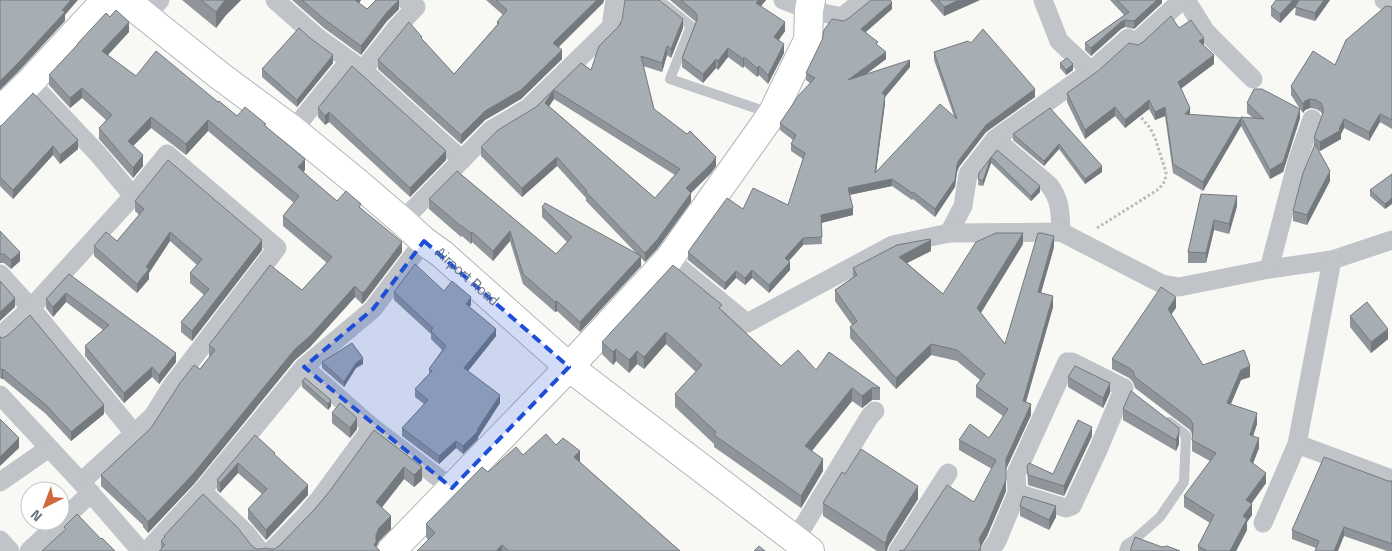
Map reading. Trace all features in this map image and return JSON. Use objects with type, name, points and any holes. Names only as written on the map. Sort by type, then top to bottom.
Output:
[{"type":"street","points":[[0,111],[30,82],[106,0]]},
{"type":"street","name":"Airport Road","points":[[125,0],[153,9],[220,76],[293,130],[424,241],[442,254],[569,367],[803,546]]},
{"type":"street","points":[[275,0],[317,37],[356,66],[462,160]]},
{"type":"street","points":[[293,130],[416,7],[406,0]]},
{"type":"street","points":[[402,221],[491,130],[528,108],[611,27],[616,0]]},
{"type":"street","points":[[783,0],[810,5],[842,17],[863,0]]},
{"type":"street","points":[[1043,0],[1059,41],[1091,71]]},
{"type":"street","points":[[949,233],[963,206],[968,174],[996,139],[1091,71],[1128,38],[1135,43],[1184,0],[1206,32],[1253,79]]},
{"type":"street","points":[[1384,0],[1392,5]]},
{"type":"street","points":[[391,551],[569,367],[669,259],[772,114],[808,40],[810,5]]},
{"type":"street","points":[[30,82],[98,154],[133,196]]},
{"type":"street","points":[[1269,270],[1297,162],[1312,119]]},
{"type":"street","points":[[996,139],[1056,193],[1069,236]]},
{"type":"street","points":[[0,336],[31,308],[133,196],[167,154],[277,248],[171,388],[153,416],[134,433],[29,551]]},
{"type":"street","points":[[669,259],[747,322],[893,245],[949,233],[1069,236],[1162,284],[1179,287],[1332,260],[1392,239]]},
{"type":"street","points":[[147,551],[202,492],[304,368],[374,309],[424,241]]},
{"type":"street","points":[[1263,523],[1297,444],[1332,260]]},
{"type":"street","points":[[0,274],[31,308],[134,433]]},
{"type":"street","points":[[990,551],[997,541],[1017,493],[1016,474],[1067,362],[1072,362],[1128,391],[1072,506],[1066,508],[1017,493]]},
{"type":"street","points":[[304,368],[372,427],[452,488]]},
{"type":"street","points":[[0,395],[86,487],[140,551]]},
{"type":"street","points":[[803,546],[870,416],[875,411]]},
{"type":"street","points":[[271,551],[320,498],[372,427]]},
{"type":"street","points":[[1297,444],[1392,479]]},
{"type":"street","points":[[0,482],[49,448]]},
{"type":"street","points":[[898,551],[948,473]]},
{"type":"street","points":[[202,492],[246,533],[260,551]]},
{"type":"street","points":[[0,540],[10,551]]},
{"type":"lane","points":[[659,0],[691,26],[670,78],[772,114]]},
{"type":"lane","points":[[1124,551],[1126,545],[1138,542],[1160,517],[1184,482],[1186,435],[1163,417]]},
{"type":"path","points":[[1069,236],[1159,189],[1165,181],[1166,172],[1155,138],[1150,128],[1140,116]]},
{"type":"highlighted area","points":[[424,241],[569,367],[452,488],[304,367],[373,309]]},
{"type":"building","points":[[0,0],[71,0],[62,10],[65,12],[0,81]]},
{"type":"building","points":[[201,0],[225,0],[216,12]]},
{"type":"building","points":[[302,0],[355,0],[367,9],[376,0],[399,0],[387,12],[361,46]]},
{"type":"building","points":[[496,0],[597,0],[553,43],[562,50],[521,90],[485,111],[461,135],[378,60],[409,22],[454,74],[499,23],[497,22],[507,10]]},
{"type":"building","points":[[625,0],[659,0],[683,19],[671,49],[667,46],[662,63],[641,56],[654,109],[687,134],[690,131],[716,157],[686,188],[691,193],[657,240],[645,253],[586,192],[557,157],[522,188],[481,147],[498,130],[536,107],[581,63],[591,70],[599,46],[619,26],[622,20]],"holes":[[[554,90],[680,169],[655,198],[545,103]]]},
{"type":"building","points":[[681,0],[759,0],[756,3],[785,22],[774,37],[784,44],[768,75],[759,66],[757,68],[744,57],[743,59],[728,48],[718,61],[716,59],[703,74],[682,58],[697,20],[697,15]]},
{"type":"building","points":[[871,0],[890,0],[892,2],[861,29],[878,42],[876,44],[886,52],[848,80],[910,60],[882,93],[885,95],[875,173],[940,104],[957,119],[934,52],[968,41],[971,43],[983,29],[1035,89],[986,125],[959,160],[955,180],[935,209],[892,179],[848,188],[853,208],[821,215],[822,237],[803,238],[785,258],[790,262],[769,285],[752,270],[745,278],[736,271],[725,283],[688,252],[727,198],[743,209],[753,188],[788,205],[805,153],[791,144],[796,135],[780,123],[799,95],[815,78],[806,73],[822,40],[824,30],[832,19],[844,21]]},
{"type":"building","points":[[938,0],[959,0],[944,7]]},
{"type":"building","points":[[1117,0],[1157,0],[1134,21],[1125,20],[1121,22],[1091,48],[1085,43],[1129,12]]},
{"type":"building","points":[[1276,0],[1293,0],[1280,14],[1271,7]]},
{"type":"building","points":[[1299,0],[1324,0],[1315,13],[1295,7]]},
{"type":"building","points":[[1386,6],[1392,7],[1392,120],[1380,114],[1369,132],[1344,119],[1339,129],[1341,130],[1320,142],[1314,138],[1323,113],[1321,103],[1310,99],[1303,104],[1291,86],[1313,51],[1335,65],[1346,40]]},
{"type":"building","points":[[116,10],[129,22],[102,51],[136,76],[156,51],[237,116],[245,107],[305,159],[298,167],[310,178],[337,201],[346,191],[361,204],[359,207],[402,242],[365,291],[362,293],[355,286],[310,336],[295,349],[194,473],[148,522],[101,475],[151,428],[194,365],[200,369],[215,350],[209,345],[270,265],[302,290],[332,257],[283,216],[299,196],[208,120],[186,144],[151,117],[128,141],[143,155],[133,168],[99,128],[112,115],[82,88],[70,98],[49,75],[106,13],[110,17]]},
{"type":"building","points":[[1171,16],[1179,28],[1191,20],[1204,38],[1199,41],[1214,55],[1178,82],[1190,108],[1185,114],[1241,118],[1203,182],[1173,164],[1165,107],[1155,112],[1149,100],[1125,120],[1115,107],[1085,130],[1067,93],[1098,71],[1129,43],[1138,45],[1143,42]]},
{"type":"building","points":[[299,28],[333,55],[297,100],[262,69]]},
{"type":"building","points":[[1067,58],[1073,64],[1066,70],[1060,63]]},
{"type":"building","points":[[352,66],[446,151],[410,188],[329,112],[325,116],[318,108]]},
{"type":"building","points":[[1254,89],[1262,89],[1300,109],[1283,162],[1270,170],[1241,117],[1264,119],[1247,103]]},
{"type":"building","points":[[33,93],[78,140],[60,155],[53,146],[13,190],[0,177],[0,127]]},
{"type":"building","points":[[1050,108],[1102,166],[1085,179],[1059,144],[1044,161],[1013,134]]},
{"type":"building","points":[[1315,144],[1330,171],[1307,215],[1293,211],[1303,173]]},
{"type":"building","points":[[997,150],[1040,186],[1031,196],[991,157]]},
{"type":"building","points":[[991,158],[983,181],[978,179],[979,173]]},
{"type":"building","points":[[168,160],[262,240],[192,331],[181,322],[209,289],[190,273],[202,259],[170,232],[146,267],[149,269],[137,284],[94,246],[106,232],[117,241],[144,209],[135,201]]},
{"type":"building","points":[[457,171],[556,254],[572,237],[542,207],[545,203],[641,256],[580,322],[523,274],[510,231],[493,251],[472,232],[461,226],[429,199]]},
{"type":"building","points":[[1392,174],[1392,198],[1385,204],[1370,190]]},
{"type":"building","points":[[1201,194],[1237,196],[1229,224],[1214,220],[1206,253],[1188,252]]},
{"type":"building","points":[[0,231],[20,252],[11,260],[4,254],[0,254]]},
{"type":"building","points":[[996,233],[1023,233],[977,308],[1005,344],[1038,233],[1054,236],[1038,292],[1053,296],[1023,401],[1031,404],[1006,459],[1006,480],[979,539],[981,547],[978,551],[899,551],[904,550],[907,546],[947,485],[974,502],[996,460],[959,440],[970,424],[989,438],[1008,409],[976,386],[985,374],[957,350],[931,344],[896,378],[850,327],[857,321],[835,290],[857,275],[853,268],[897,245],[930,239],[899,257],[943,294],[976,242]]},
{"type":"building","points":[[415,264],[444,291],[452,281],[471,297],[466,304],[496,329],[464,368],[500,395],[478,431],[463,446],[456,441],[439,456],[402,428],[428,400],[415,389],[432,371],[429,369],[446,346],[431,331],[433,328],[394,292]]},
{"type":"building","points":[[673,265],[722,305],[719,308],[781,366],[798,350],[816,370],[829,352],[880,388],[872,388],[862,396],[852,388],[805,446],[823,459],[801,496],[714,435],[716,432],[675,394],[702,365],[666,332],[644,357],[637,351],[629,360],[616,349],[613,352],[602,342]]},
{"type":"building","points":[[69,274],[176,353],[159,375],[152,367],[124,393],[85,346],[109,325],[66,293],[53,307],[46,299]]},
{"type":"building","points":[[0,281],[15,298],[0,312]]},
{"type":"building","points":[[1161,287],[1176,297],[1168,309],[1203,365],[1244,350],[1250,366],[1241,370],[1227,403],[1257,413],[1250,435],[1259,438],[1250,461],[1266,473],[1246,500],[1252,504],[1243,516],[1247,519],[1230,551],[1207,551],[1198,546],[1214,515],[1184,496],[1216,453],[1192,440],[1193,424],[1190,419],[1135,377],[1133,371],[1112,359]]},
{"type":"building","points":[[1367,302],[1388,329],[1371,342],[1350,316]]},
{"type":"building","points":[[30,315],[104,405],[71,432],[46,405],[0,368],[0,337],[3,338],[8,335]]},
{"type":"building","points":[[352,343],[363,358],[356,363],[344,382],[322,362]]},
{"type":"building","points":[[1075,366],[1110,383],[1103,398],[1068,377]]},
{"type":"building","points":[[305,378],[331,400],[328,404],[302,381]]},
{"type":"building","points":[[1131,391],[1179,428],[1176,440],[1123,409]]},
{"type":"building","points":[[340,403],[357,418],[350,428],[332,413]]},
{"type":"building","points":[[0,419],[19,438],[0,457]]},
{"type":"building","points":[[1078,420],[1092,427],[1064,486],[1028,475],[1027,466],[1029,463],[1053,474]]},
{"type":"building","points":[[374,430],[422,467],[414,475],[404,467],[376,502],[391,516],[379,528],[376,535],[374,545],[380,551],[159,551],[165,545],[161,541],[164,536],[203,494],[238,528],[256,549],[275,549],[329,492]]},
{"type":"building","points":[[546,434],[556,445],[563,438],[580,451],[574,457],[680,551],[509,551],[502,545],[496,551],[417,551],[435,533],[426,524],[482,467],[488,472],[516,447],[523,455]]},
{"type":"building","points":[[255,435],[308,485],[266,530],[248,509],[267,489],[238,463],[220,483],[217,480]]},
{"type":"building","points":[[861,449],[918,486],[889,532],[885,543],[823,503],[842,472],[845,474]]},
{"type":"building","points":[[1324,457],[1392,481],[1392,544],[1344,527],[1334,551],[1315,551],[1319,541],[1292,530]]},
{"type":"building","points":[[1023,496],[1056,506],[1049,520],[1020,506]]},
{"type":"building","points":[[77,514],[115,551],[42,551],[64,531],[70,531],[70,521]]},
{"type":"building","points":[[1135,537],[1162,547],[1167,546],[1180,551],[1130,551]]},
{"type":"building","points":[[759,546],[765,551],[754,551]]}]
